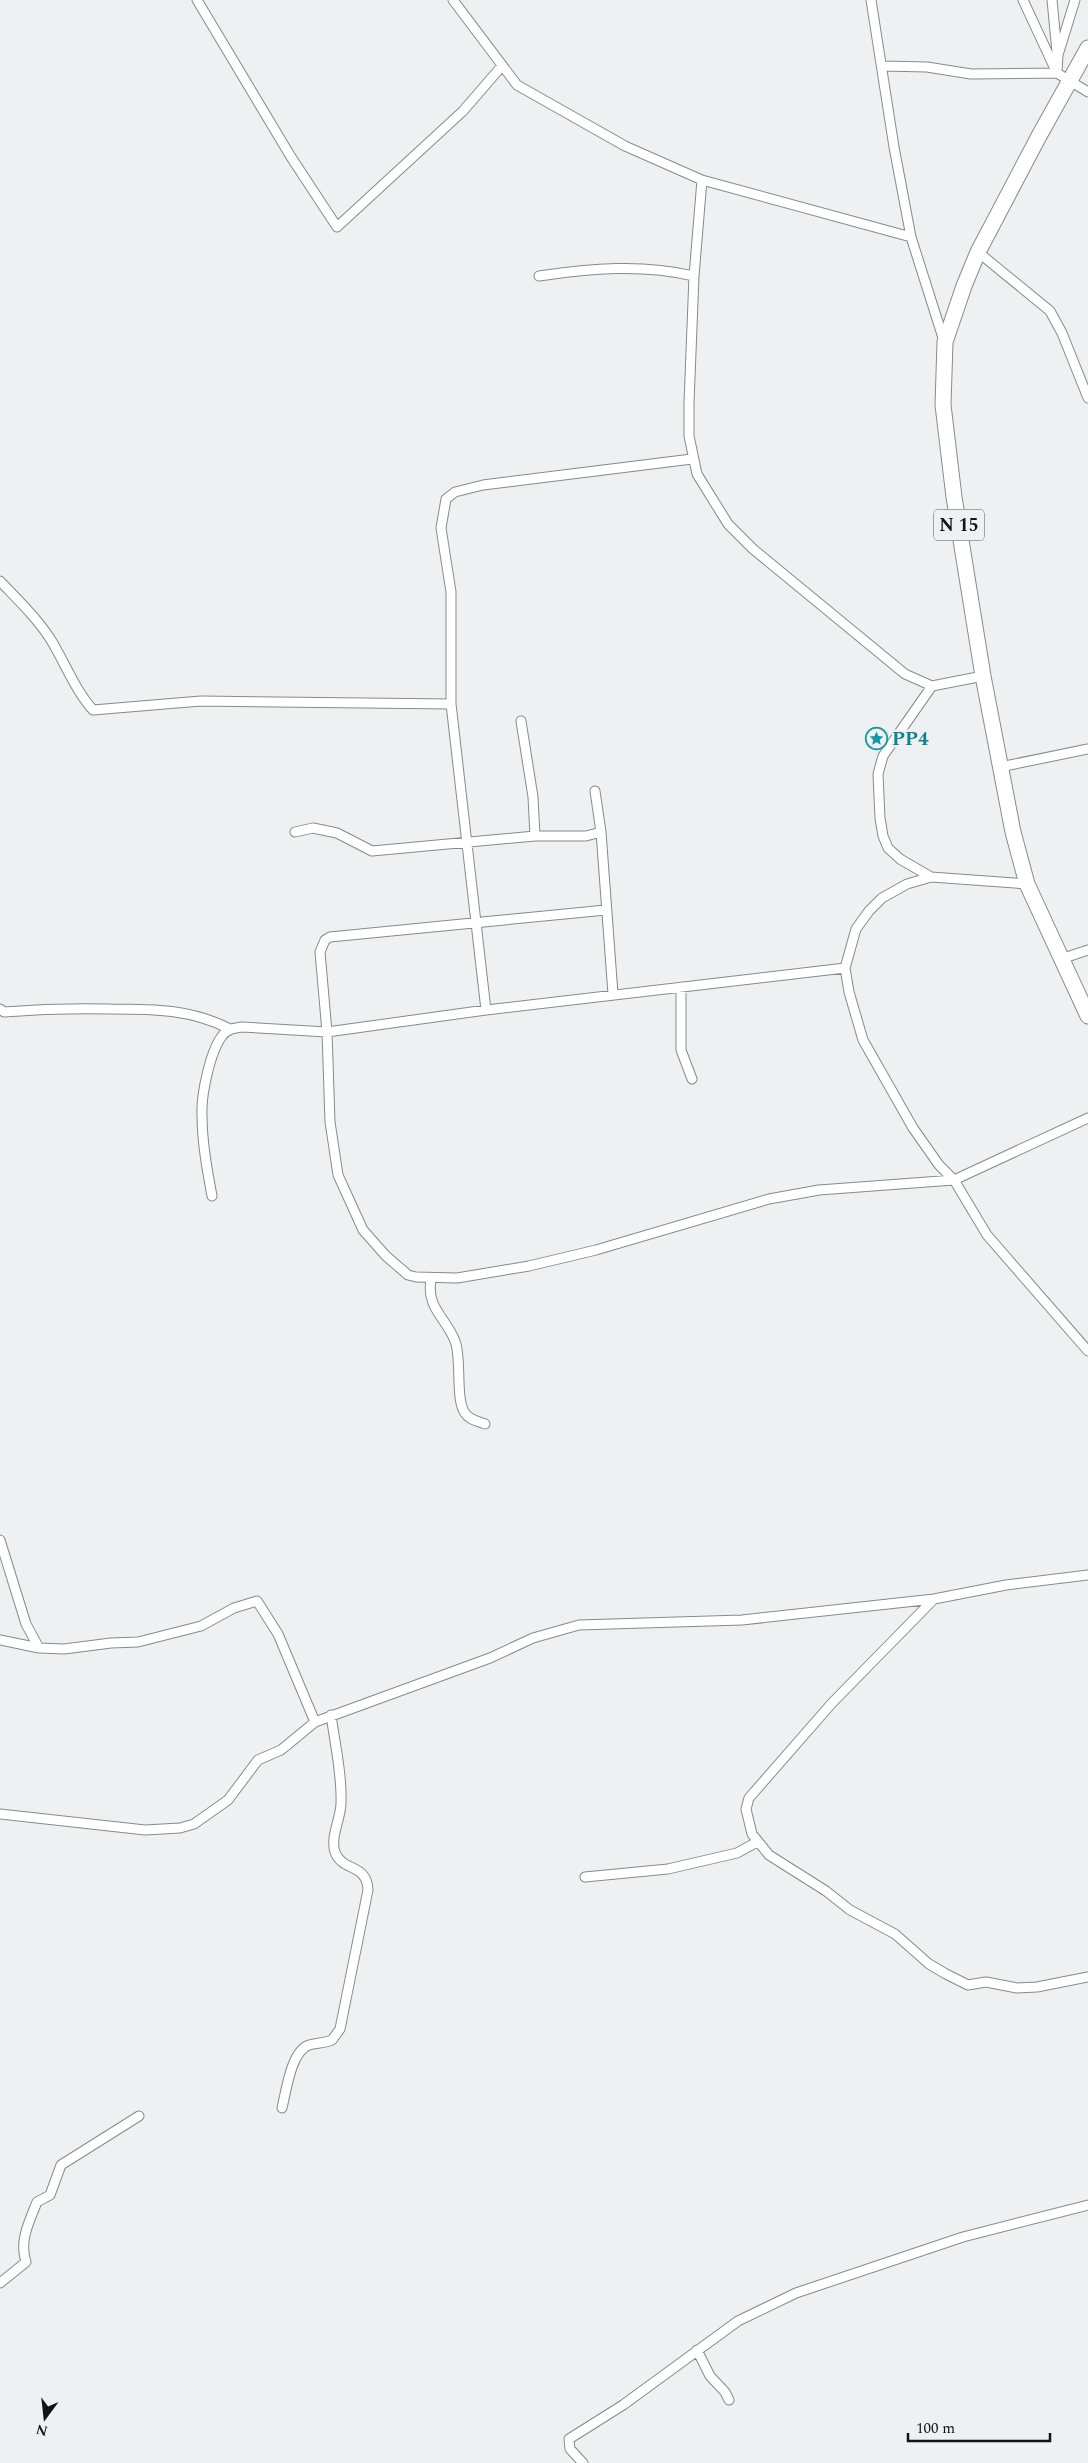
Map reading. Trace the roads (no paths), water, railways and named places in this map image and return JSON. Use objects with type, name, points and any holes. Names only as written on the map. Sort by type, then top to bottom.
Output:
[{"type":"highway","name":"N 15","points":[[1088,48],[1038,136],[978,252],[945,342],[942,406],[983,676],[1013,832],[1027,884],[1088,1016]]},
{"type":"street","points":[[197,0],[291,157],[337,227],[463,111],[501,67]]},
{"type":"street","points":[[453,0],[501,67],[517,85],[561,112],[625,146],[702,180],[911,237]]},
{"type":"street","points":[[871,0],[911,237],[945,342]]},
{"type":"street","points":[[1023,0],[1057,73]]},
{"type":"street","points":[[1052,0],[1058,55],[1057,73]]},
{"type":"street","points":[[1058,55],[1075,0]]},
{"type":"street","points":[[882,66],[927,67],[971,74],[1057,73],[1088,92]]},
{"type":"street","points":[[702,180],[694,276],[689,403],[689,436],[692,459],[697,474],[728,524],[753,549],[905,674],[932,686],[983,676]]},
{"type":"street","points":[[978,252],[1050,311],[1062,333],[1088,398]]},
{"type":"street","points":[[539,276],[584,269],[650,269],[694,276]]},
{"type":"street","points":[[486,1010],[451,704],[450,592],[441,528],[444,504],[449,495],[483,485],[692,459]]},
{"type":"street","points":[[0,581],[37,620],[72,677],[83,699],[92,710],[200,700],[451,704]]},
{"type":"street","points":[[931,877],[900,860],[888,848],[883,836],[880,818],[878,774],[883,756],[932,686]]},
{"type":"street","points":[[521,721],[533,797],[535,836]]},
{"type":"street","points":[[1000,767],[1088,749]]},
{"type":"street","points":[[595,791],[602,836],[613,994]]},
{"type":"street","points":[[295,832],[312,828],[337,833],[372,851],[535,836],[602,836]]},
{"type":"street","points":[[1027,884],[931,877],[916,880],[894,890],[882,898],[869,911],[856,929],[845,968],[849,992],[867,1050],[913,1128],[940,1165],[954,1180],[987,1235],[1084,1342],[1088,1351]]},
{"type":"street","points":[[606,910],[330,937],[325,940],[320,952],[328,1032],[330,1122],[338,1175],[363,1230],[386,1256],[408,1275],[432,1279],[493,1273],[530,1266],[596,1250],[769,1199],[819,1190],[954,1180],[1088,1118]]},
{"type":"street","points":[[1061,959],[1088,950]]},
{"type":"street","points":[[212,1196],[204,1146],[202,1113],[209,1066],[222,1036],[230,1030],[242,1027],[328,1032],[613,994],[845,968]]},
{"type":"street","points":[[681,987],[681,1050],[692,1079]]},
{"type":"street","points":[[0,1009],[4,1012],[67,1007],[163,1009],[189,1013],[212,1020],[230,1030]]},
{"type":"street","points":[[432,1279],[429,1292],[432,1302],[455,1340],[462,1408],[470,1418],[485,1424]]},
{"type":"street","points":[[0,1540],[26,1624],[39,1648]]},
{"type":"street","points":[[0,1814],[145,1830],[180,1828],[194,1824],[228,1800],[258,1760],[281,1750],[315,1722],[490,1658],[533,1638],[579,1625],[742,1620],[934,1599],[1006,1585],[1088,1575]]},
{"type":"street","points":[[934,1599],[832,1703],[749,1798],[746,1808],[747,1816],[757,1842],[769,1855],[826,1891],[844,1906],[895,1934],[936,1969],[968,1985],[986,1982],[1017,1988],[1037,1987],[1088,1977]]},
{"type":"street","points":[[0,1640],[39,1648],[64,1649],[111,1643],[138,1642],[201,1626],[234,1608],[257,1601],[278,1634],[315,1722]]},
{"type":"street","points":[[282,2108],[289,2077],[297,2058],[309,2045],[332,2040],[340,2029],[368,1890],[366,1878],[362,1873],[340,1860],[334,1850],[341,1794],[331,1715]]},
{"type":"street","points":[[585,1877],[668,1869],[737,1853],[757,1842]]},
{"type":"street","points":[[0,2283],[26,2262],[22,2250],[27,2227],[37,2202],[50,2195],[61,2165],[139,2116]]},
{"type":"street","points":[[583,2463],[570,2449],[569,2438],[623,2405],[738,2321],[810,2287],[962,2237],[1088,2205]]},
{"type":"street","points":[[697,2350],[710,2376],[729,2400]]},
{"type":"place","name":"PP4","points":[[876,738]]}]
